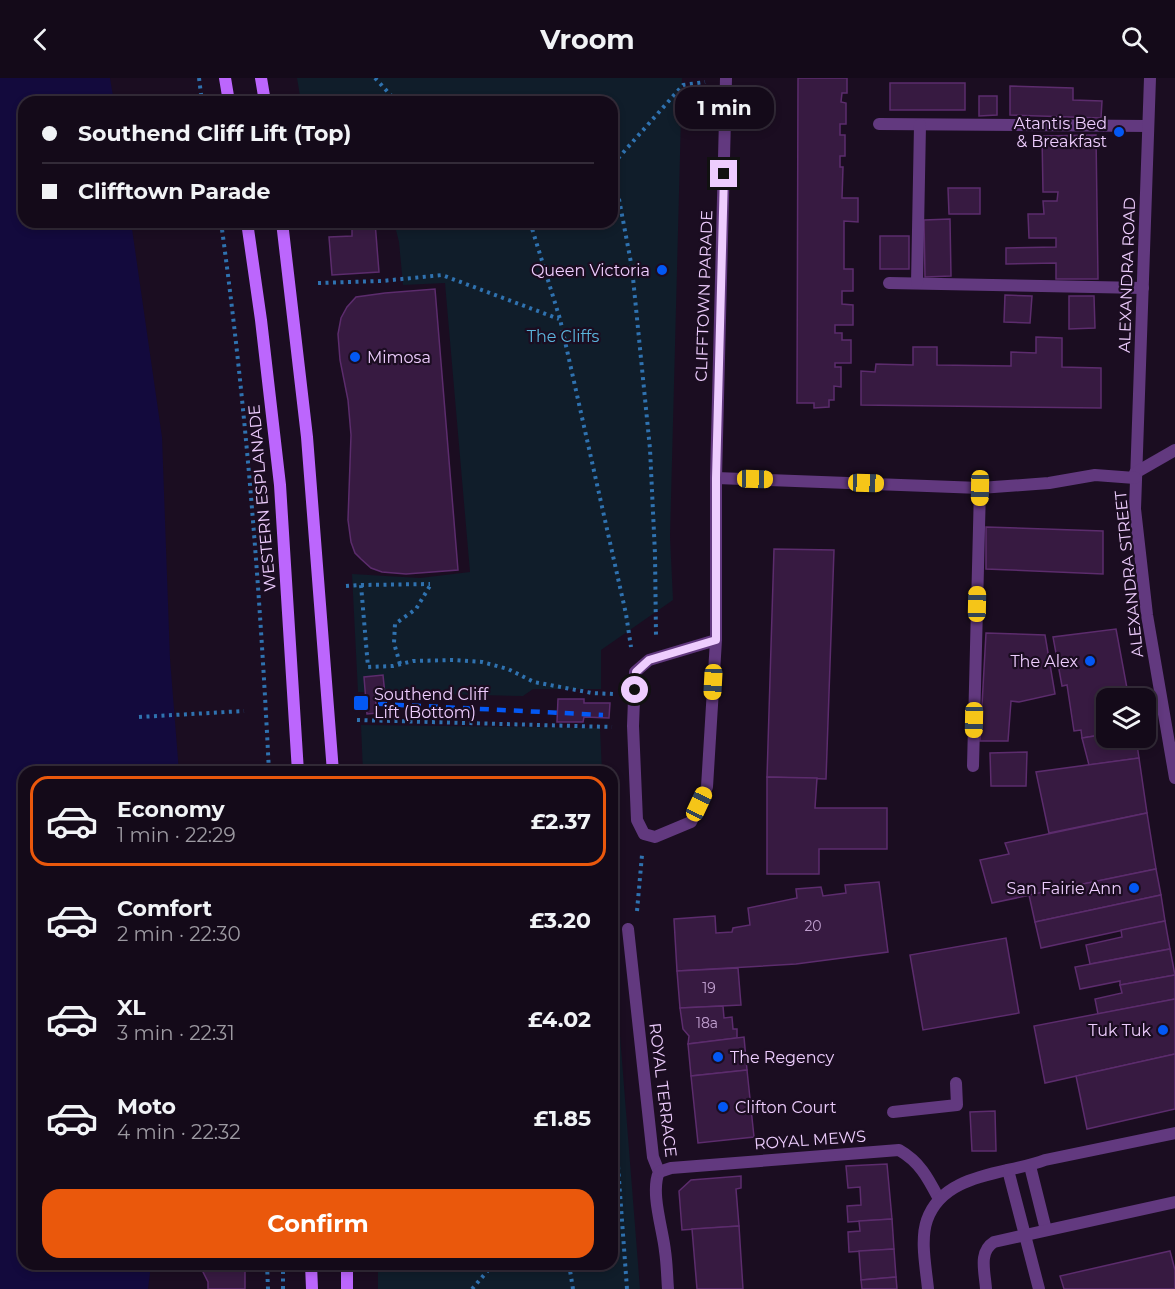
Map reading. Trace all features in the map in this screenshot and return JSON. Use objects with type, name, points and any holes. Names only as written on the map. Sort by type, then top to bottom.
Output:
[{"type":"street","points":[[225,78],[228,96]]},
{"type":"street","points":[[261,78],[264,96]]},
{"type":"street","name":"ALEXANDRA ROAD","points":[[1135,475],[1139,422],[1150,78]]},
{"type":"street","name":"CLIFFTOWN PARADE","points":[[644,834],[655,837],[691,822],[707,787],[716,640],[716,478],[726,79]]},
{"type":"street","points":[[879,124],[1148,126]]},
{"type":"street","points":[[917,283],[920,124]]},
{"type":"street","name":"WESTERN ESPLANADE","points":[[248,228],[280,485],[298,766]]},
{"type":"street","points":[[283,228],[308,437],[333,766]]},
{"type":"street","points":[[889,283],[1143,288]]},
{"type":"street","points":[[716,478],[980,488],[1049,483],[1095,476],[1135,475],[1175,450]]},
{"type":"street","name":"ALEXANDRA STREET","points":[[1135,475],[1135,509],[1147,615],[1175,778]]},
{"type":"street","points":[[973,766],[980,488]]},
{"type":"street","points":[[644,834],[637,820],[633,726],[636,672],[649,660],[716,640]]},
{"type":"street","name":"ROYAL TERRACE","points":[[628,929],[653,1157],[659,1172],[656,1180],[657,1195],[666,1253],[668,1289]]},
{"type":"street","points":[[893,1112],[957,1105],[956,1083]]},
{"type":"street","points":[[928,1289],[924,1245],[926,1221],[939,1199],[955,1187],[973,1179],[1030,1166],[1045,1160],[1175,1133]]},
{"type":"street","name":"ROYAL MEWS","points":[[659,1172],[671,1167],[899,1150],[912,1158],[924,1170],[939,1199]]},
{"type":"street","points":[[1030,1166],[1046,1230]]},
{"type":"street","points":[[1008,1170],[1039,1289]]},
{"type":"street","points":[[986,1289],[983,1254],[987,1246],[994,1242],[1175,1202]]},
{"type":"street","points":[[311,1270],[312,1289]]},
{"type":"street","points":[[347,1270],[347,1289]]},
{"type":"path","points":[[199,78],[201,96]]},
{"type":"path","points":[[375,78],[392,96]]},
{"type":"path","points":[[618,156],[683,85],[726,79]]},
{"type":"path","points":[[618,194],[632,268],[650,449],[655,554],[656,659]]},
{"type":"path","points":[[221,228],[241,384],[264,675],[269,766]]},
{"type":"path","points":[[532,228],[560,319],[626,614],[636,672]]},
{"type":"path","points":[[318,283],[382,281],[442,275],[560,319]]},
{"type":"path","points":[[346,586],[431,584],[416,609],[395,624],[394,644],[400,664]]},
{"type":"path","points":[[361,585],[368,667],[393,666],[413,661],[482,662],[507,669],[534,682],[592,693],[617,695]]},
{"type":"path","points":[[139,717],[244,711]]},
{"type":"path","points":[[357,720],[610,727]]},
{"type":"path","points":[[628,929],[636,920],[644,834]]},
{"type":"path","points":[[618,1166],[627,1289]]},
{"type":"path","points":[[267,1270],[268,1289]]},
{"type":"path","points":[[283,1270],[283,1289]]},
{"type":"path","points":[[472,1289],[488,1270]]},
{"type":"path","points":[[570,1270],[573,1289]]},
{"type":"green space","name":"The Cliffs","points":[[297,78],[682,78],[670,537],[673,600],[601,650],[601,689],[533,689],[523,696],[358,692],[352,574],[420,578],[470,572],[445,283],[403,285],[396,228],[618,228],[618,96],[300,96]]},
{"type":"green space","points":[[361,725],[600,728],[602,766],[363,766]]},
{"type":"green space","points":[[618,996],[640,1289],[378,1289],[378,1270],[618,1270]]},
{"type":"shaded area","points":[[0,78],[110,78],[113,96],[18,96],[18,228],[132,228],[162,437],[170,659],[179,766],[18,766],[18,1270],[150,1270],[148,1289],[0,1289]]},
{"type":"building","points":[[798,78],[847,78],[847,93],[842,93],[841,102],[846,103],[846,124],[840,124],[840,135],[845,135],[845,156],[840,156],[840,167],[843,167],[842,198],[858,198],[858,222],[844,221],[844,269],[853,269],[853,291],[842,291],[842,304],[853,305],[853,325],[835,325],[835,333],[842,333],[842,340],[851,340],[851,363],[835,363],[835,367],[841,367],[841,387],[834,386],[834,400],[829,400],[829,407],[814,408],[814,403],[797,403]]},
{"type":"building","points":[[890,83],[965,83],[965,110],[890,110]]},
{"type":"building","points":[[1010,86],[1073,88],[1073,100],[1102,101],[1101,118],[1010,115]]},
{"type":"building","points":[[979,96],[997,96],[997,115],[979,116]]},
{"type":"building","points":[[1096,135],[1098,279],[1056,279],[1056,263],[1006,264],[1006,248],[1056,247],[1056,238],[1029,238],[1028,214],[1044,214],[1043,201],[1057,201],[1058,192],[1043,192],[1042,136]]},
{"type":"building","points":[[948,188],[980,188],[980,214],[949,214]]},
{"type":"building","points":[[950,219],[951,276],[925,277],[924,220]]},
{"type":"building","points":[[352,228],[375,228],[379,272],[332,275],[329,237],[352,236]]},
{"type":"building","points":[[880,236],[909,236],[909,269],[880,269]]},
{"type":"building","points":[[435,289],[458,570],[406,574],[382,572],[371,568],[361,559],[355,553],[351,542],[348,520],[351,435],[338,334],[341,318],[356,297]]},
{"type":"building","points":[[1005,295],[1032,296],[1030,323],[1004,322]]},
{"type":"building","points":[[1069,296],[1094,296],[1095,328],[1069,329]]},
{"type":"building","points":[[1036,337],[1062,338],[1062,367],[1101,368],[1101,408],[861,405],[861,371],[875,372],[876,364],[913,365],[913,347],[937,347],[937,365],[1011,366],[1011,352],[1036,353]]},
{"type":"building","points":[[986,527],[1103,531],[1103,574],[986,569]]},
{"type":"building","points":[[774,549],[834,550],[826,779],[767,777]]},
{"type":"building","name":"The Alex","points":[[1116,629],[1127,688],[1096,688],[1096,736],[1082,738],[1081,730],[1074,731],[1067,685],[1062,686],[1053,637]]},
{"type":"building","points":[[986,633],[1045,635],[1055,694],[1019,702],[1011,701],[1008,741],[980,741]]},
{"type":"building","points":[[383,675],[385,695],[375,696],[377,713],[367,714],[364,677]]},
{"type":"building","points":[[558,699],[584,699],[584,703],[610,703],[609,718],[584,717],[583,722],[557,722]]},
{"type":"building","points":[[1096,736],[1096,748],[1138,748],[1139,758],[1089,765],[1082,738]]},
{"type":"building","points":[[1027,752],[1026,786],[991,786],[990,753]]},
{"type":"building","points":[[1139,758],[1147,813],[1049,833],[1036,772]]},
{"type":"building","points":[[767,777],[817,778],[815,808],[887,808],[887,849],[819,849],[819,874],[767,874]]},
{"type":"building","points":[[1147,813],[1156,869],[992,903],[980,860],[1009,854],[1005,843]]},
{"type":"building","points":[[1156,869],[1161,895],[1035,922],[1029,895]]},
{"type":"building","points":[[879,882],[888,952],[796,964],[677,971],[674,919],[715,916],[716,933],[732,932],[733,928],[750,925],[748,908],[797,898],[796,889],[821,887],[823,896],[846,893],[845,885]]},
{"type":"building","points":[[1161,895],[1165,921],[1041,948],[1035,922]]},
{"type":"building","points":[[1165,921],[1170,949],[1090,964],[1086,945],[1122,937],[1121,930]]},
{"type":"building","points":[[1006,938],[1019,1013],[923,1030],[910,955]]},
{"type":"building","points":[[1170,949],[1175,975],[1120,985],[1120,981],[1080,989],[1075,967]]},
{"type":"building","points":[[738,968],[741,1005],[680,1008],[677,971]]},
{"type":"building","points":[[1175,975],[1175,999],[1098,1014],[1095,999],[1122,993],[1120,985]]},
{"type":"building","points":[[1175,999],[1175,1054],[1045,1083],[1034,1026]]},
{"type":"building","points":[[723,1006],[724,1018],[732,1017],[733,1029],[737,1029],[737,1038],[688,1044],[689,1036],[683,1029],[680,1008]]},
{"type":"building","name":"The Regency","points":[[744,1037],[747,1070],[691,1076],[688,1044]]},
{"type":"building","points":[[1175,1054],[1175,1109],[1087,1129],[1076,1076]]},
{"type":"building","name":"Clifton Court","points":[[747,1070],[754,1137],[698,1143],[691,1076]]},
{"type":"building","points":[[995,1111],[996,1151],[972,1151],[970,1112]]},
{"type":"building","points":[[887,1164],[892,1219],[848,1222],[847,1206],[861,1205],[860,1187],[848,1188],[846,1166]]},
{"type":"building","points":[[741,1176],[741,1188],[736,1189],[739,1226],[682,1230],[679,1191],[691,1180]]},
{"type":"building","points":[[892,1219],[894,1249],[849,1252],[848,1232],[860,1231],[859,1221]]},
{"type":"building","points":[[739,1226],[743,1289],[697,1289],[692,1229]]},
{"type":"building","points":[[894,1249],[896,1277],[861,1280],[859,1251]]},
{"type":"building","points":[[1170,1251],[1175,1270],[1175,1289],[1064,1289],[1060,1276]]},
{"type":"building","points":[[202,1270],[245,1270],[245,1289],[208,1289],[208,1282]]},
{"type":"building","points":[[896,1277],[897,1289],[862,1289],[861,1280]]},
{"type":"railway","points":[[361,703],[603,715]]},
{"type":"place","name":"Atantis Bed & Breakfast","points":[[1119,132]]},
{"type":"place","name":"Queen Victoria","points":[[662,270]]},
{"type":"place","name":"Mimosa","points":[[355,357]]},
{"type":"place","name":"The Alex","points":[[1090,661]]},
{"type":"place","name":"Southend Cliff Lift (Bottom)","points":[[361,703]]},
{"type":"place","name":"San Fairie Ann","points":[[1134,888]]},
{"type":"place","name":"Tuk Tuk","points":[[1163,1030]]},
{"type":"place","name":"The Regency","points":[[718,1057]]},
{"type":"place","name":"Clifton Court","points":[[723,1107]]},
{"type":"route","points":[[635,690],[636,672],[642,664],[716,640],[716,478],[724,174]]}]
